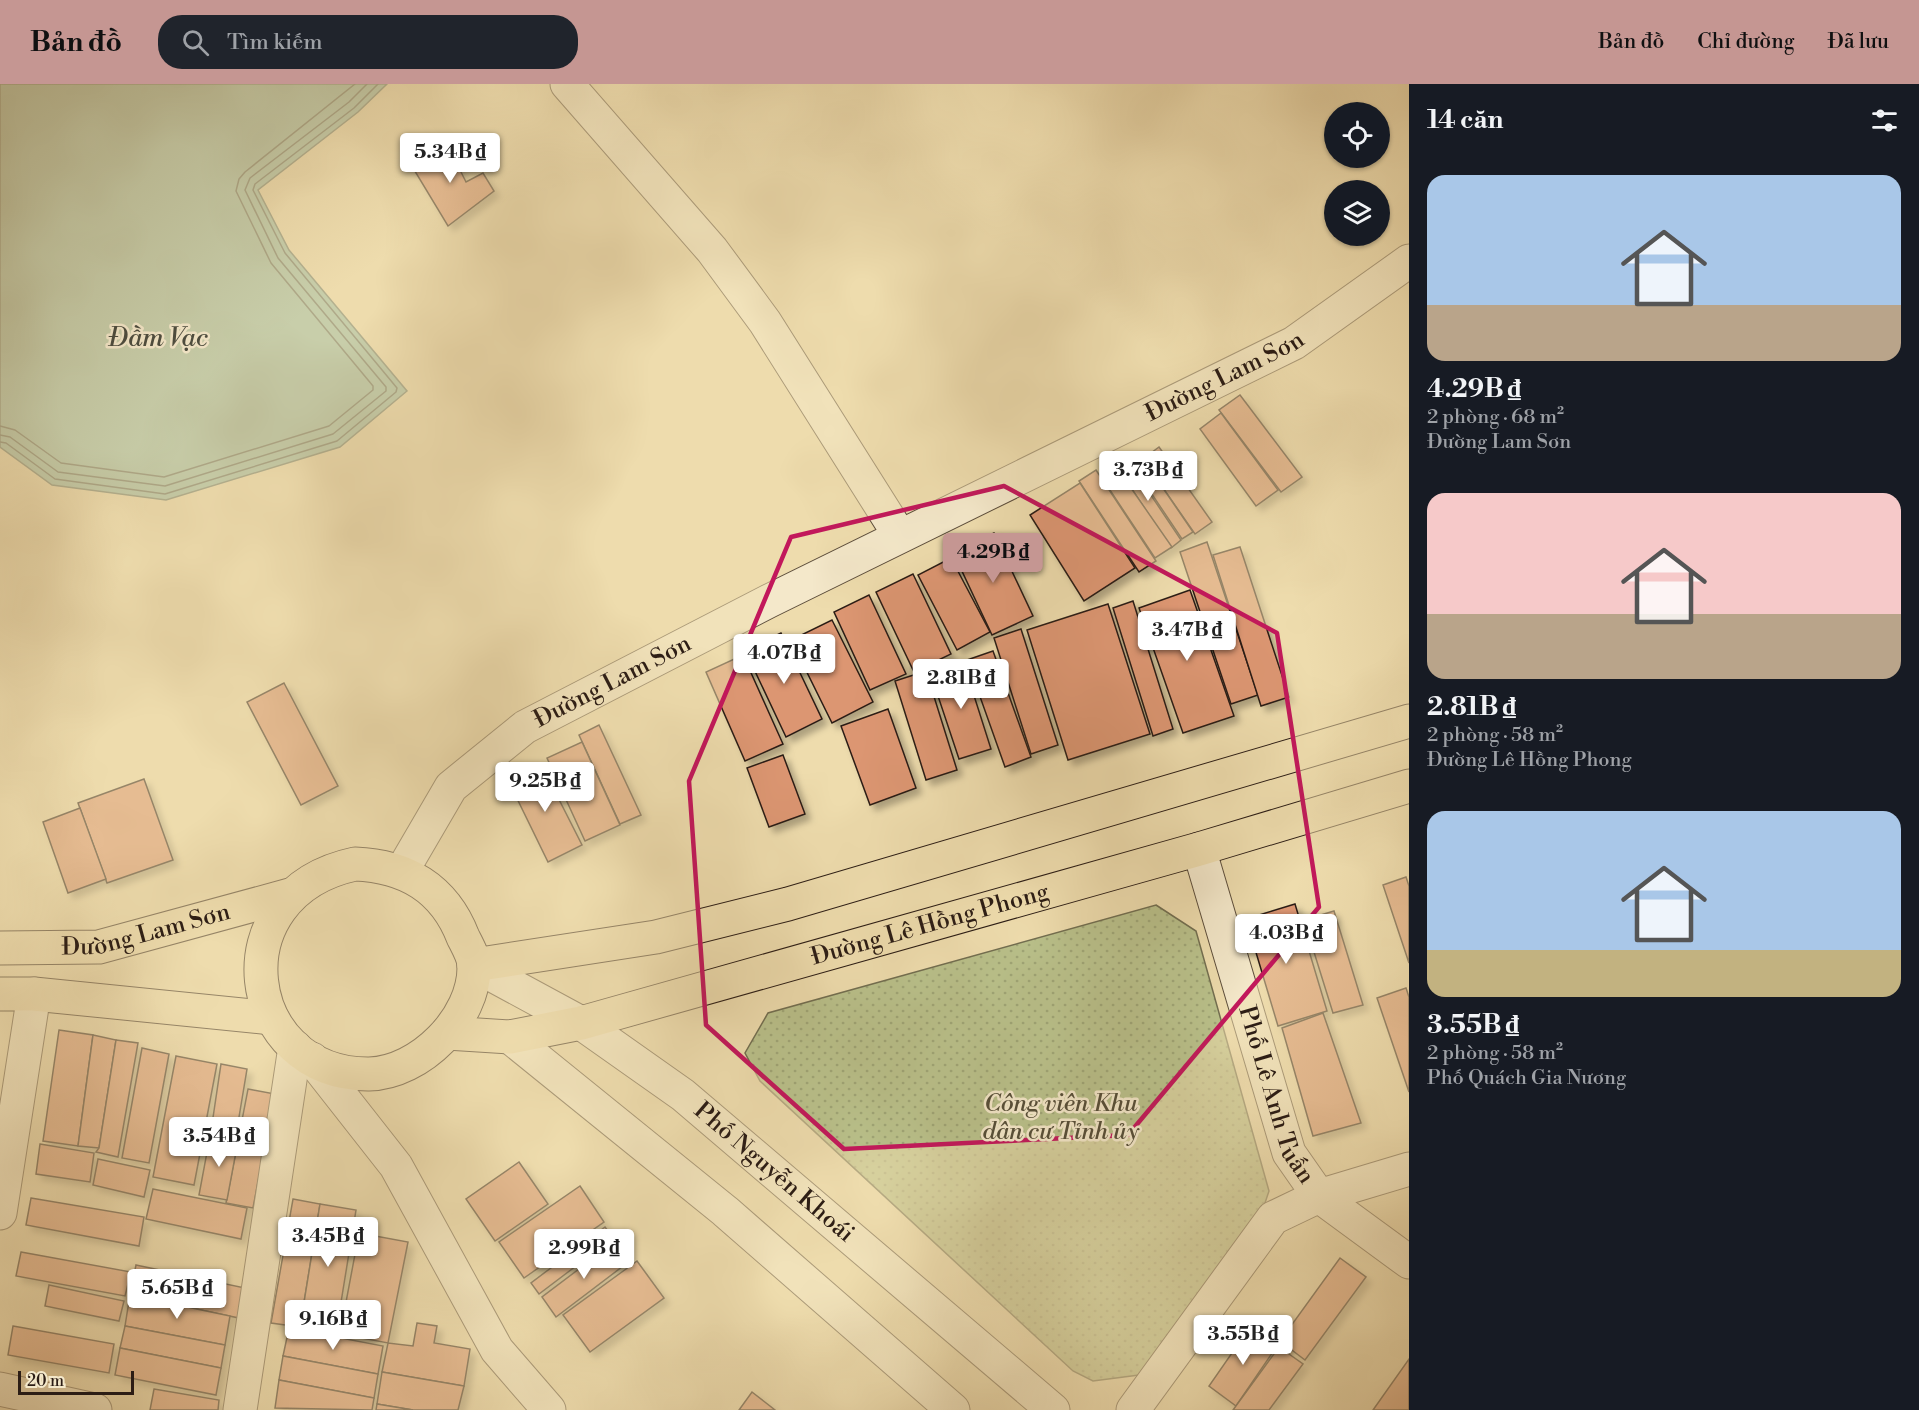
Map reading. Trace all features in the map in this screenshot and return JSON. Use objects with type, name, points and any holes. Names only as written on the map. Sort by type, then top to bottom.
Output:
[{"type":"main road","points":[[474,965],[656,937],[788,904],[1409,721]]},
{"type":"main road","name":"Đường Lê Hồng Phong","points":[[447,1033],[510,1037],[580,1023],[1199,849],[1409,786]]},
{"type":"main road","points":[[355,864],[379,865],[402,871],[424,882],[442,898],[456,918],[474,965],[470,990],[447,1033],[426,1054],[399,1068],[370,1074],[340,1071],[304,1053],[272,1017],[263,993],[260,967],[264,940],[274,916],[290,896],[309,880],[331,869],[355,864]]},
{"type":"main road","name":"Đường Lam Sơn","points":[[0,948],[99,947],[290,896]]},
{"type":"main road","points":[[0,994],[33,994],[272,1017]]},
{"type":"street","points":[[567,84],[712,250],[752,304],[900,536]]},
{"type":"street","name":"Đường Lam Sơn","points":[[402,871],[451,787],[525,728],[900,536],[1294,342],[1409,261]]},
{"type":"street","name":"Phố Lê Anh Tuấn","points":[[1199,849],[1289,1153],[1319,1196],[1409,1262]]},
{"type":"street","name":"Phố Nguyễn Khoái","points":[[474,965],[580,1023],[683,1095],[1053,1410]]},
{"type":"street","points":[[0,1213],[33,994]]},
{"type":"street","points":[[510,1037],[725,1211],[953,1410]]},
{"type":"street","points":[[304,1053],[396,1166],[497,1350],[538,1405]]},
{"type":"street","points":[[240,1410],[304,1053]]},
{"type":"street","points":[[1133,1410],[1273,1218],[1319,1196],[1409,1169]]},
{"type":"street","points":[[0,1389],[94,1410]]},
{"type":"highlighted area","points":[[1004,486],[1277,633],[1319,907],[1128,1135],[844,1149],[706,1025],[689,781],[791,537]]},
{"type":"green space","name":"Công viên Khu dân cư Tỉnh ủy","points":[[1156,905],[1196,931],[1269,1191],[1265,1203],[1139,1375],[1093,1381],[1073,1371],[760,1081],[745,1053],[768,1013]]},
{"type":"water","name":"Đầm Vạc","points":[[0,84],[387,84],[358,112],[258,190],[289,250],[407,391],[340,447],[166,500],[52,485],[0,447]]},
{"type":"building","points":[[437,144],[441,155],[451,152],[466,182],[483,173],[494,191],[448,226],[410,163]]},
{"type":"building","points":[[1240,395],[1302,477],[1281,492],[1219,410]]},
{"type":"building","points":[[1221,413],[1278,490],[1256,506],[1200,429]]},
{"type":"building","points":[[1159,447],[1212,522],[1195,534],[1143,459]]},
{"type":"building","points":[[1124,455],[1181,540],[1171,548],[1114,462]]},
{"type":"building","points":[[1143,459],[1193,532],[1182,539],[1133,466]]},
{"type":"building","points":[[1115,465],[1172,547],[1155,558],[1100,475]]},
{"type":"building","points":[[1096,470],[1156,561],[1139,572],[1079,481]]},
{"type":"building","points":[[1080,483],[1135,568],[1084,601],[1030,515]]},
{"type":"building","points":[[994,533],[1033,616],[992,635],[953,552]]},
{"type":"building","points":[[1207,542],[1258,695],[1231,704],[1180,552]]},
{"type":"building","points":[[1240,547],[1289,697],[1261,706],[1213,555]]},
{"type":"building","points":[[951,558],[990,632],[957,650],[918,575]]},
{"type":"building","points":[[913,574],[951,654],[914,672],[876,592]]},
{"type":"building","points":[[1190,590],[1234,716],[1183,733],[1139,608]]},
{"type":"building","points":[[869,595],[906,674],[870,690],[834,612]]},
{"type":"building","points":[[1133,601],[1173,729],[1153,736],[1113,608]]},
{"type":"building","points":[[1108,604],[1150,734],[1068,760],[1027,630]]},
{"type":"building","points":[[832,620],[873,702],[832,723],[791,640]]},
{"type":"building","points":[[1021,629],[1058,745],[1031,754],[994,638]]},
{"type":"building","points":[[781,633],[822,719],[786,737],[745,650]]},
{"type":"building","points":[[993,651],[1031,757],[1005,767],[967,660]]},
{"type":"building","points":[[743,655],[783,744],[745,761],[706,672]]},
{"type":"building","points":[[963,661],[991,749],[959,759],[930,672]]},
{"type":"building","points":[[926,671],[957,770],[926,780],[895,681]]},
{"type":"building","points":[[284,683],[338,786],[301,805],[247,702]]},
{"type":"building","points":[[888,709],[916,788],[870,805],[841,726]]},
{"type":"building","points":[[599,725],[641,815],[620,824],[579,735]]},
{"type":"building","points":[[582,742],[620,825],[585,841],[547,758]]},
{"type":"building","points":[[783,755],[805,814],[769,827],[747,768]]},
{"type":"building","points":[[541,764],[582,845],[548,862],[508,780]]},
{"type":"building","points":[[144,779],[173,860],[107,883],[78,803]]},
{"type":"building","points":[[80,808],[106,879],[68,893],[43,822]]},
{"type":"building","points":[[1406,877],[1409,886],[1409,963],[1383,885]]},
{"type":"building","points":[[1295,904],[1327,1011],[1278,1026],[1246,919]]},
{"type":"building","points":[[1334,911],[1363,1005],[1333,1013],[1304,920]]},
{"type":"building","points":[[1406,988],[1409,997],[1409,1092],[1377,998]]},
{"type":"building","points":[[1323,1013],[1361,1123],[1313,1136],[1282,1028]]},
{"type":"building","points":[[59,1030],[93,1035],[78,1146],[43,1141]]},
{"type":"building","points":[[93,1035],[116,1040],[99,1148],[78,1146]]},
{"type":"building","points":[[116,1040],[138,1043],[118,1157],[96,1152],[99,1148]]},
{"type":"building","points":[[142,1048],[169,1054],[149,1163],[122,1158]]},
{"type":"building","points":[[176,1056],[217,1064],[194,1185],[153,1177]]},
{"type":"building","points":[[221,1064],[247,1069],[236,1135],[211,1131]]},
{"type":"building","points":[[248,1089],[275,1094],[253,1208],[226,1203]]},
{"type":"building","points":[[210,1136],[238,1141],[227,1200],[199,1195]]},
{"type":"building","points":[[40,1144],[94,1153],[90,1182],[36,1174]]},
{"type":"building","points":[[98,1159],[150,1170],[144,1197],[93,1185]]},
{"type":"building","points":[[519,1162],[548,1204],[495,1241],[466,1199]]},
{"type":"building","points":[[580,1186],[604,1222],[524,1278],[499,1242]]},
{"type":"building","points":[[153,1189],[247,1208],[241,1239],[146,1219]]},
{"type":"building","points":[[31,1198],[144,1217],[139,1246],[26,1225]]},
{"type":"building","points":[[293,1199],[320,1204],[300,1327],[271,1323]]},
{"type":"building","points":[[320,1204],[356,1210],[336,1333],[300,1327]]},
{"type":"building","points":[[605,1227],[613,1238],[539,1294],[531,1283]]},
{"type":"building","points":[[359,1233],[408,1242],[388,1343],[340,1334]]},
{"type":"building","points":[[612,1244],[627,1263],[556,1317],[542,1297]]},
{"type":"building","points":[[21,1252],[131,1272],[125,1296],[16,1276]]},
{"type":"building","points":[[1340,1258],[1366,1277],[1305,1360],[1280,1341]]},
{"type":"building","points":[[637,1261],[664,1298],[590,1352],[563,1315]]},
{"type":"building","points":[[136,1265],[245,1288],[239,1318],[130,1295]]},
{"type":"building","points":[[49,1285],[124,1301],[119,1321],[45,1306]]},
{"type":"building","points":[[130,1295],[230,1316],[225,1345],[125,1326]]},
{"type":"building","points":[[417,1323],[437,1326],[434,1343],[470,1349],[464,1386],[382,1372],[388,1343],[413,1346]]},
{"type":"building","points":[[13,1326],[114,1344],[109,1373],[8,1355]]},
{"type":"building","points":[[125,1326],[225,1345],[221,1368],[120,1348]]},
{"type":"building","points":[[1250,1327],[1277,1346],[1236,1406],[1209,1386]]},
{"type":"building","points":[[289,1328],[383,1346],[378,1374],[283,1356]]},
{"type":"building","points":[[1279,1347],[1303,1364],[1269,1410],[1233,1410]]},
{"type":"building","points":[[120,1348],[221,1368],[216,1395],[115,1375]]},
{"type":"building","points":[[283,1356],[378,1374],[374,1398],[279,1380]]},
{"type":"building","points":[[1409,1359],[1409,1410],[1373,1410]]},
{"type":"building","points":[[382,1372],[464,1386],[458,1410],[413,1410],[377,1404]]},
{"type":"building","points":[[279,1380],[374,1398],[372,1410],[275,1408]]},
{"type":"building","points":[[154,1389],[219,1400],[218,1410],[150,1410]]},
{"type":"building","points":[[752,1392],[775,1410],[739,1410]]},
{"type":"building","points":[[377,1404],[413,1410],[376,1410]]}]
